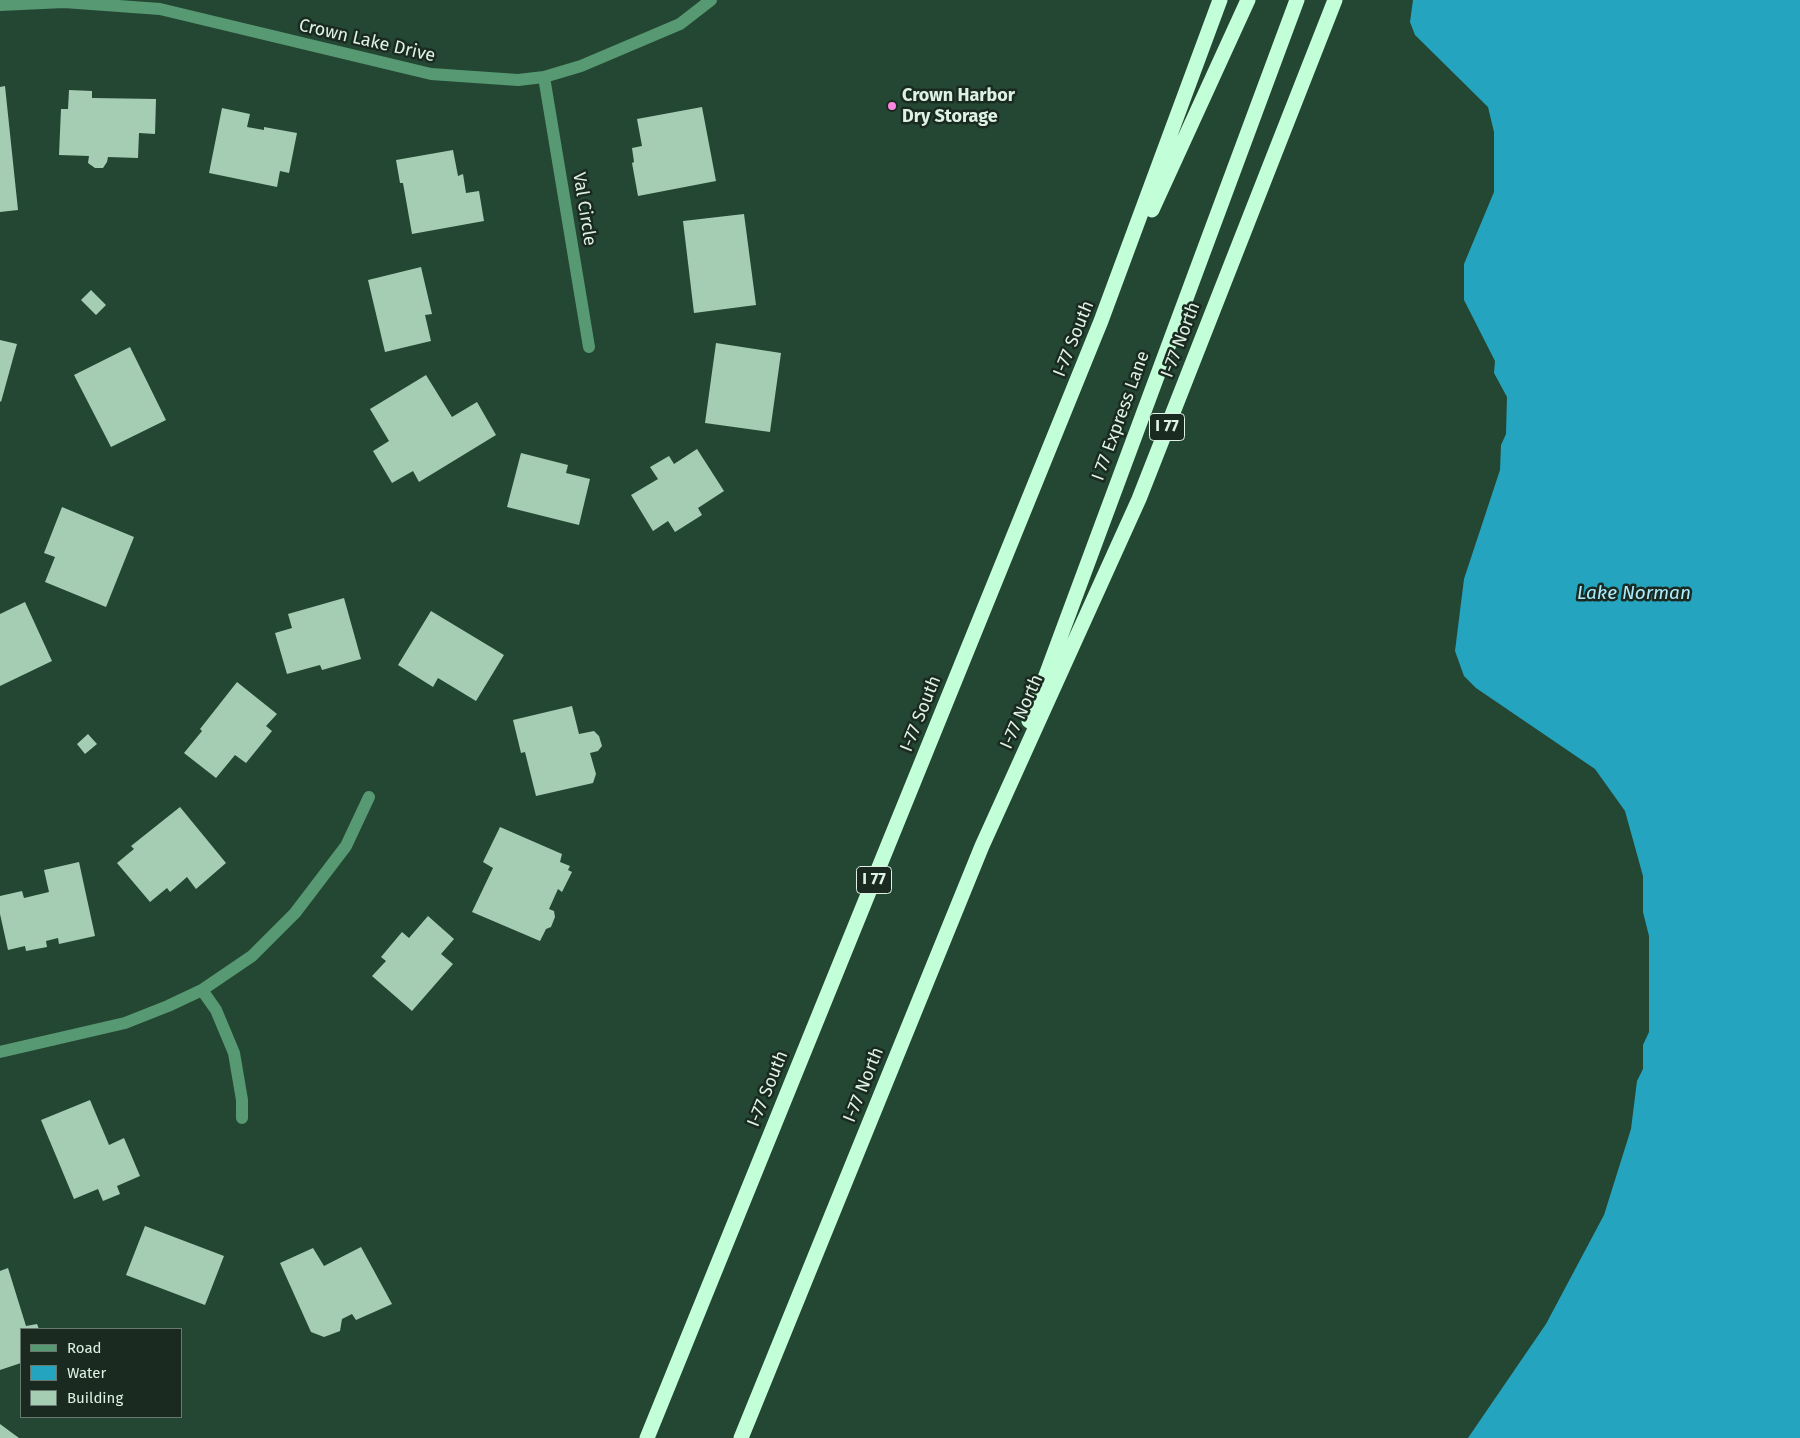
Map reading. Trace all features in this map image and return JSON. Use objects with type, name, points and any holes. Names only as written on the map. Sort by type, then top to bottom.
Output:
[{"type":"highway","name":"I-77 South","points":[[646,1438],[1101,321],[1220,0]]},
{"type":"highway","name":"I 77","points":[[1101,321],[1248,0]]},
{"type":"highway","name":"I 77 Express Lane","points":[[982,846],[1276,53],[1298,0]]},
{"type":"highway","name":"I-77 North","points":[[741,1438],[982,846],[1139,499],[1335,0]]},
{"type":"street","name":"Crown Lake Drive","points":[[0,5],[64,2],[160,9],[431,74],[484,79],[544,77],[581,66],[680,24],[712,0]]},
{"type":"street","name":"Val Circle","points":[[544,77],[589,347]]},
{"type":"street","points":[[0,1052],[125,1022],[168,1006],[202,990],[252,956],[295,913],[346,846],[370,797]]},
{"type":"street","points":[[202,990],[216,1010],[234,1053],[242,1100],[242,1118]]},
{"type":"water","name":"Lake Norman","points":[[1413,0],[1800,0],[1800,1438],[1468,1438],[1546,1324],[1604,1215],[1631,1129],[1637,1081],[1643,1069],[1643,1045],[1649,1032],[1649,936],[1643,912],[1643,876],[1625,811],[1595,769],[1476,688],[1464,676],[1455,651],[1464,579],[1500,470],[1501,445],[1506,434],[1507,397],[1494,373],[1495,361],[1464,300],[1464,264],[1494,192],[1494,132],[1488,107],[1415,35],[1410,22]]},
{"type":"building","points":[[5,86],[18,210],[0,212],[0,87]]},
{"type":"building","points":[[69,90],[92,91],[92,98],[156,99],[155,134],[139,133],[138,158],[108,157],[103,168],[95,168],[88,163],[89,156],[59,155],[61,109],[68,109]]},
{"type":"building","points":[[702,107],[716,181],[638,196],[632,163],[634,162],[632,148],[642,146],[637,119]]},
{"type":"building","points":[[222,108],[250,114],[247,127],[264,130],[264,127],[297,133],[289,173],[280,171],[277,187],[209,173]]},
{"type":"building","points":[[453,150],[458,176],[463,174],[466,193],[479,191],[484,221],[412,234],[403,183],[400,183],[396,160]]},
{"type":"building","points":[[744,214],[756,305],[694,313],[683,221]]},
{"type":"building","points":[[421,267],[432,314],[425,315],[431,341],[385,352],[368,280]]},
{"type":"building","points":[[91,290],[106,305],[96,315],[81,300]]},
{"type":"building","points":[[0,340],[17,344],[1,402],[0,401]]},
{"type":"building","points":[[716,343],[781,353],[770,432],[705,423]]},
{"type":"building","points":[[130,347],[166,420],[111,447],[74,375]]},
{"type":"building","points":[[426,375],[452,417],[477,402],[496,435],[419,482],[413,471],[392,483],[373,451],[389,441],[370,409]]},
{"type":"building","points":[[697,449],[724,491],[698,508],[702,515],[675,532],[668,521],[653,531],[631,495],[658,479],[650,467],[669,456],[674,464]]},
{"type":"building","points":[[521,453],[568,465],[566,473],[590,479],[579,525],[507,507]]},
{"type":"building","points":[[62,507],[134,537],[106,607],[45,582],[55,557],[44,553]]},
{"type":"building","points":[[344,598],[361,659],[322,670],[320,665],[287,674],[275,633],[292,628],[288,614]]},
{"type":"building","points":[[25,602],[52,661],[0,686],[0,614]]},
{"type":"building","points":[[431,611],[504,655],[476,701],[438,678],[433,687],[398,665]]},
{"type":"building","points":[[237,682],[277,714],[266,726],[272,731],[246,763],[235,755],[216,778],[184,753],[202,731],[200,729]]},
{"type":"building","points":[[572,706],[579,734],[594,731],[599,736],[602,746],[598,751],[590,753],[596,774],[593,783],[536,796],[525,752],[521,753],[513,720]]},
{"type":"building","points":[[88,734],[97,744],[85,754],[77,744]]},
{"type":"building","points":[[180,807],[226,863],[196,889],[187,877],[170,892],[167,888],[150,902],[117,863],[134,849],[131,846]]},
{"type":"building","points":[[500,827],[562,854],[560,862],[570,866],[568,870],[572,872],[562,892],[558,889],[549,909],[554,911],[555,917],[551,927],[546,929],[540,941],[472,912],[493,868],[483,862]]},
{"type":"building","points":[[79,862],[95,936],[59,944],[58,938],[46,941],[47,947],[26,951],[25,946],[8,950],[0,914],[0,896],[22,891],[24,898],[49,892],[44,870]]},
{"type":"building","points":[[428,916],[454,939],[441,954],[453,964],[412,1011],[372,976],[386,961],[381,957],[402,932],[409,938]]},
{"type":"building","points":[[90,1100],[109,1145],[124,1138],[140,1176],[117,1186],[120,1194],[103,1201],[98,1189],[74,1199],[41,1120]]},
{"type":"building","points":[[145,1226],[224,1256],[205,1305],[126,1275]]},
{"type":"building","points":[[361,1247],[392,1304],[356,1320],[352,1314],[342,1319],[340,1331],[324,1337],[311,1332],[280,1263],[313,1248],[324,1266]]},
{"type":"building","points":[[8,1268],[26,1326],[37,1324],[39,1328],[20,1328],[20,1363],[0,1370],[0,1271]]},
{"type":"building","points":[[0,1424],[19,1438],[0,1438]]},
{"type":"place","name":"Crown Harbor Dry Storage","points":[[892,106]]}]
